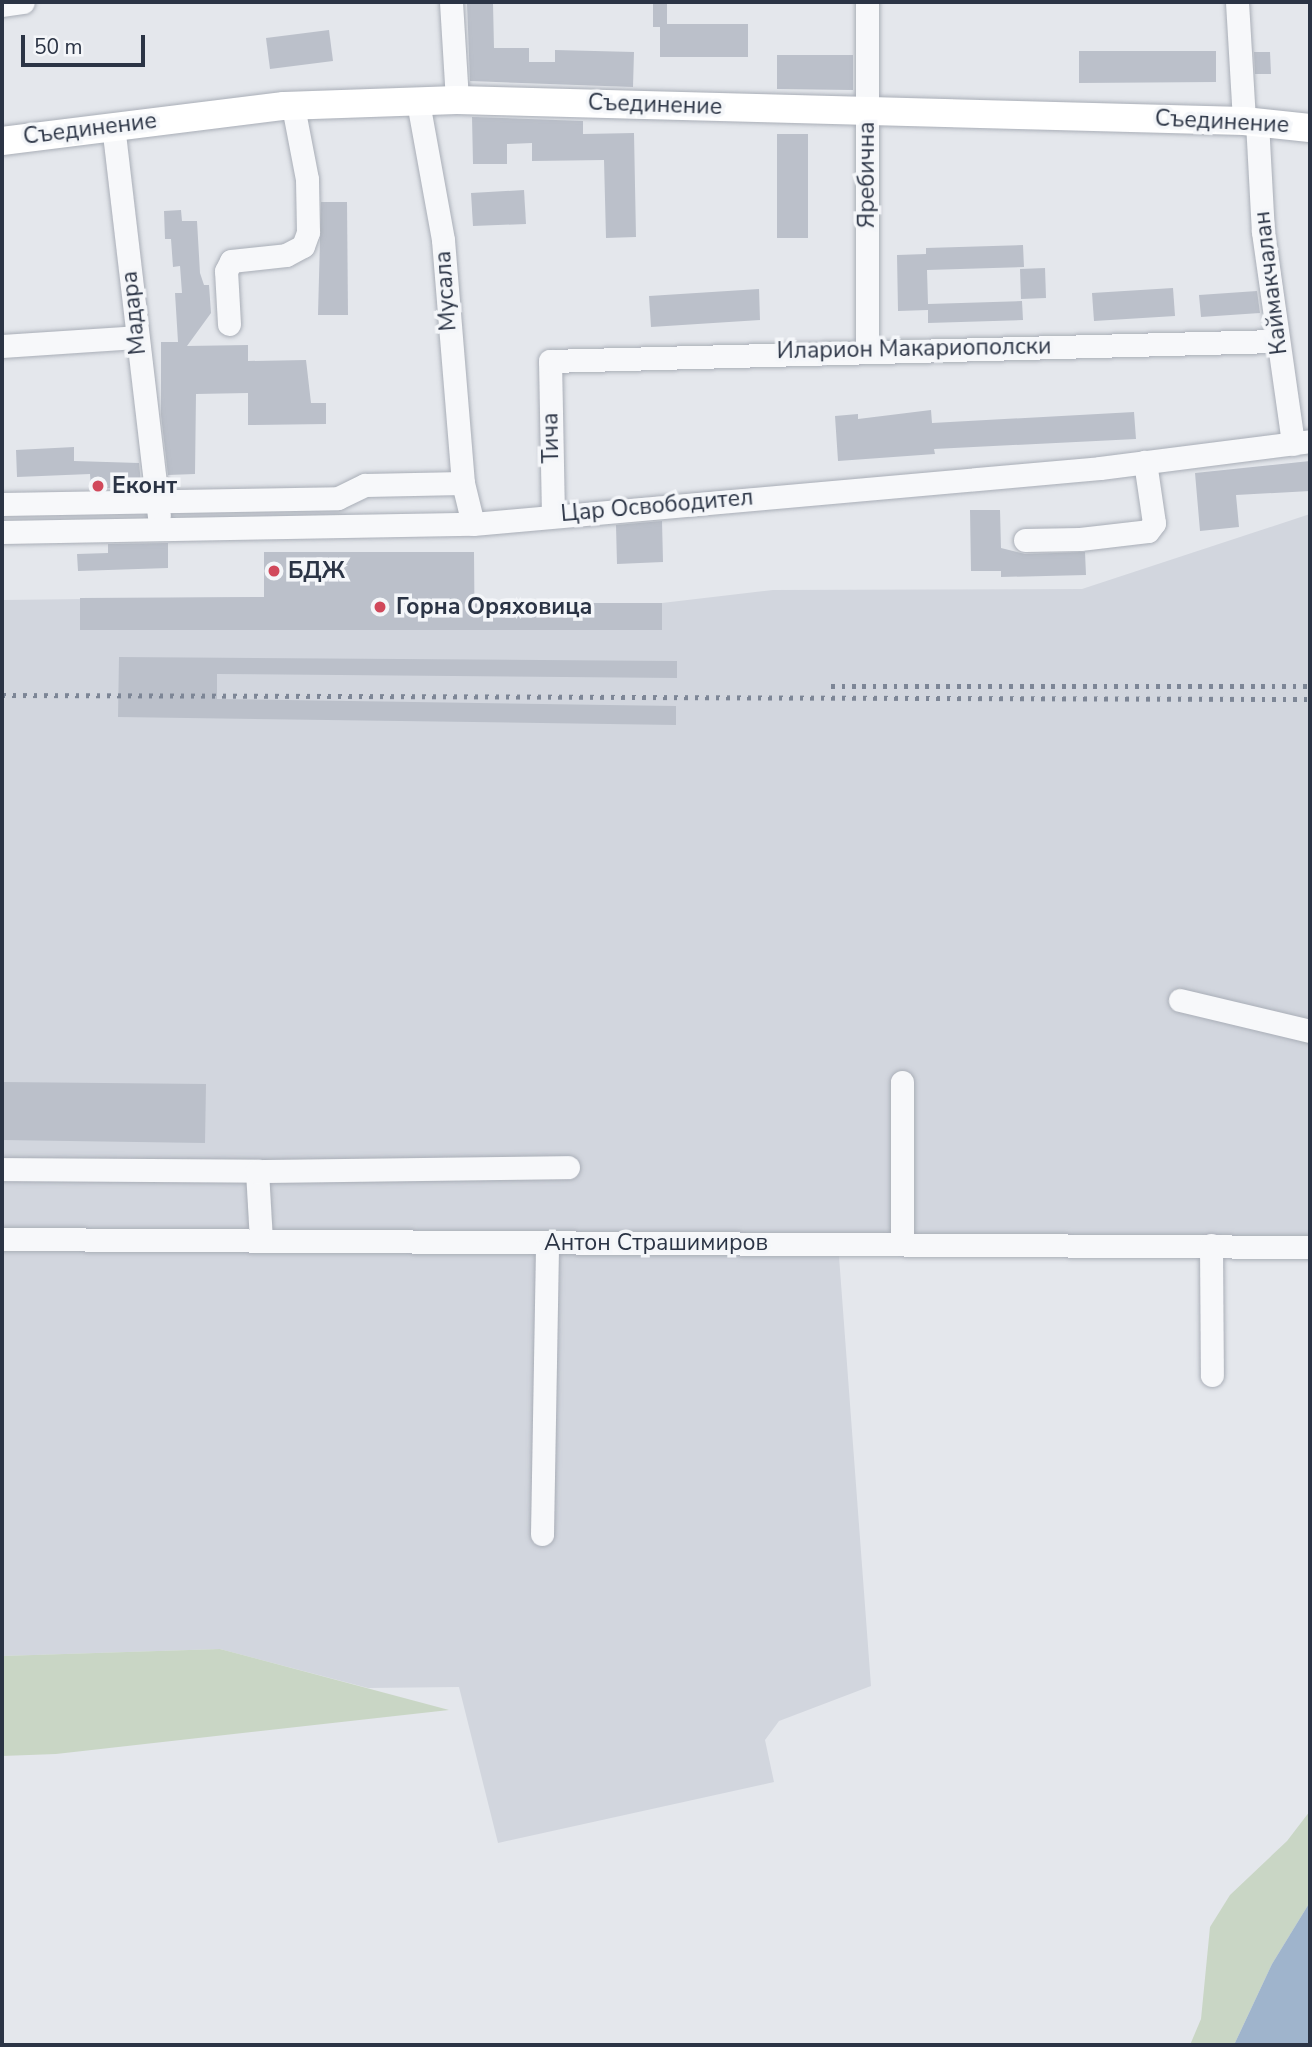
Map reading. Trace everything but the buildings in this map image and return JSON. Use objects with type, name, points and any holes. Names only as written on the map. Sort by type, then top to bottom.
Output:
[{"type":"main road","name":"Съединение","points":[[2,141],[113,125],[293,106],[457,100],[1250,121],[1310,128]]},
{"type":"street","points":[[2,5],[23,2]]},
{"type":"street","points":[[451,2],[457,100]]},
{"type":"street","name":"Яребична","points":[[867,2],[867,349]]},
{"type":"street","name":"Каймакчалан","points":[[1237,2],[1277,341],[1302,442]]},
{"type":"street","name":"Мусала","points":[[418,102],[443,240],[463,483],[473,524]]},
{"type":"street","points":[[229,324],[226,271],[231,261],[286,256],[303,246],[308,232],[307,179],[293,106]]},
{"type":"street","name":"Мадара","points":[[113,125],[136,337],[156,500],[162,528]]},
{"type":"street","points":[[2,346],[136,337]]},
{"type":"street","name":"Иларион Макариополски","points":[[550,361],[867,349],[1277,341]]},
{"type":"street","name":"Тича","points":[[550,361],[553,516]]},
{"type":"street","name":"Цар Освободител","points":[[2,532],[473,524],[1145,462],[1302,442]]},
{"type":"street","points":[[1025,540],[1080,539],[1149,531],[1154,523],[1145,462]]},
{"type":"street","points":[[2,504],[338,498],[365,485],[463,483]]},
{"type":"street","points":[[338,498],[339,527]]},
{"type":"street","points":[[1180,1000],[1310,1031]]},
{"type":"street","points":[[902,1082],[902,1243]]},
{"type":"street","points":[[2,1169],[257,1171],[568,1167]]},
{"type":"street","points":[[257,1171],[261,1240]]},
{"type":"street","name":"Антон Страшимиров","points":[[2,1239],[1310,1247]]},
{"type":"street","points":[[542,1534],[547,1243]]},
{"type":"street","points":[[1211,1245],[1212,1375]]},
{"type":"shaded area","points":[[1310,514],[1310,1248],[838,1243],[871,1686],[779,1721],[765,1740],[774,1782],[498,1843],[459,1687],[368,1688],[220,1649],[2,1656],[2,600],[264,597],[264,552],[474,552],[475,603],[662,603],[773,590],[1082,589]]},
{"type":"green space","points":[[220,1649],[449,1710],[56,1754],[2,1756],[2,1656]]},
{"type":"green space","points":[[1310,1811],[1310,1902],[1272,1964],[1234,2045],[1190,2045],[1201,2019],[1210,1927],[1230,1895],[1287,1841]]},
{"type":"water","points":[[1310,1902],[1310,2042],[1308,2045],[1234,2045],[1272,1964]]},
{"type":"railway","points":[[831,686],[1310,686]]},
{"type":"railway","points":[[2,695],[1310,699]]},
{"type":"place","name":"Еконт","points":[[98,486]]},
{"type":"place","name":"БДЖ","points":[[274,571]]},
{"type":"place","name":"Горна Оряховица","points":[[380,607]]}]
